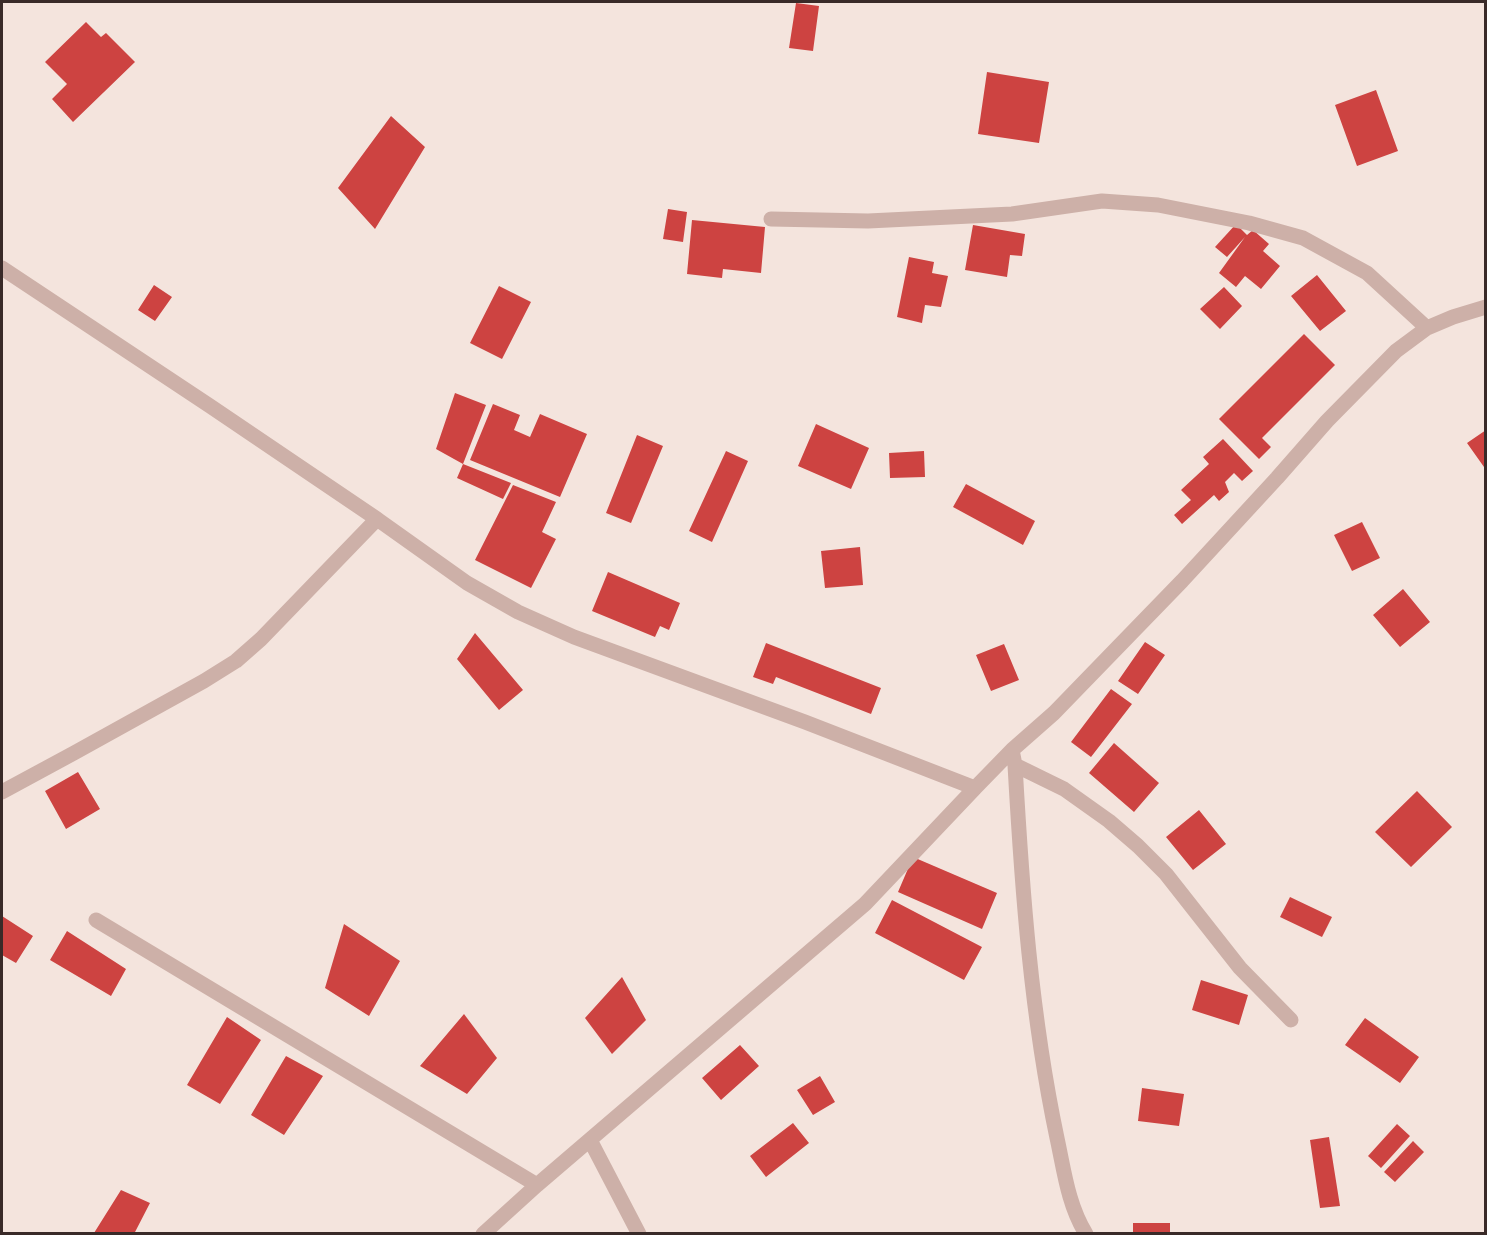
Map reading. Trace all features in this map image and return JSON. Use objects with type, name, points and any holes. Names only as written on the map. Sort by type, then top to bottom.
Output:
[{"type":"street","points":[[771,219],[868,221],[1012,214],[1102,201],[1158,205],[1249,223],[1303,238],[1367,273],[1427,328]]},
{"type":"street","points":[[2,267],[377,519],[467,583],[518,612],[574,637],[805,722],[975,788]]},
{"type":"street","points":[[483,1233],[865,904],[975,788],[1013,758],[1182,581],[1327,421],[1396,351],[1427,328],[1485,307]]},
{"type":"street","points":[[2,792],[204,681],[236,661],[261,639],[377,519]]},
{"type":"street","points":[[1013,758],[1064,789],[1109,821],[1138,846],[1166,874],[1240,968],[1291,1020]]},
{"type":"street","points":[[1013,758],[1035,1004],[1053,1115],[1071,1199],[1079,1223],[1086,1233]]},
{"type":"street","points":[[96,920],[537,1185]]},
{"type":"street","points":[[590,1140],[639,1233]]},
{"type":"building","points":[[796,3],[819,6],[813,51],[789,48]]},
{"type":"building","points":[[86,22],[101,37],[106,33],[135,62],[73,122],[52,99],[67,84],[45,62]]},
{"type":"building","points":[[987,72],[1049,82],[1039,143],[978,134]]},
{"type":"building","points":[[1376,90],[1398,151],[1357,166],[1335,105]]},
{"type":"building","points":[[391,116],[425,147],[375,229],[338,188]]},
{"type":"building","points":[[668,209],[687,212],[683,242],[663,239]]},
{"type":"building","points":[[692,220],[765,227],[761,273],[723,269],[722,278],[687,274]]},
{"type":"building","points":[[1236,224],[1247,235],[1253,230],[1269,244],[1263,251],[1280,266],[1261,289],[1245,276],[1236,287],[1219,273],[1245,237],[1227,257],[1215,247]]},
{"type":"building","points":[[973,225],[1025,234],[1022,256],[1010,255],[1007,277],[965,270]]},
{"type":"building","points":[[909,257],[934,262],[932,273],[948,276],[941,307],[925,305],[922,323],[897,317]]},
{"type":"building","points":[[1317,275],[1346,311],[1320,331],[1291,296]]},
{"type":"building","points":[[154,285],[172,297],[155,321],[138,310]]},
{"type":"building","points":[[499,286],[531,302],[502,359],[470,343]]},
{"type":"building","points":[[1224,287],[1242,306],[1220,329],[1200,309]]},
{"type":"building","points":[[1304,334],[1335,365],[1262,438],[1271,447],[1259,459],[1219,419]]},
{"type":"building","points":[[455,393],[486,405],[463,464],[436,449]]},
{"type":"building","points":[[493,404],[520,415],[514,430],[530,437],[540,414],[587,434],[560,497],[470,460]]},
{"type":"building","points":[[816,424],[869,448],[851,489],[798,466]]},
{"type":"building","points":[[1486,430],[1486,466],[1484,467],[1467,443]]},
{"type":"building","points":[[637,435],[663,446],[631,523],[606,513]]},
{"type":"building","points":[[1223,439],[1253,471],[1242,481],[1234,473],[1225,482],[1229,492],[1219,501],[1214,495],[1182,524],[1174,515],[1191,500],[1181,490],[1209,464],[1203,457]]},
{"type":"building","points":[[726,451],[748,461],[712,542],[689,531]]},
{"type":"building","points":[[924,451],[925,477],[890,478],[889,453]]},
{"type":"building","points":[[463,464],[511,483],[503,499],[457,478]]},
{"type":"building","points":[[966,484],[1035,521],[1023,545],[953,507]]},
{"type":"building","points":[[513,485],[556,502],[542,532],[556,539],[531,588],[475,560]]},
{"type":"building","points":[[1362,522],[1380,558],[1352,571],[1334,535]]},
{"type":"building","points":[[860,547],[863,585],[825,588],[821,551]]},
{"type":"building","points":[[608,572],[680,603],[669,630],[660,626],[655,637],[592,611]]},
{"type":"building","points":[[1403,589],[1430,622],[1400,647],[1373,615]]},
{"type":"building","points":[[475,633],[523,690],[499,710],[457,659]]},
{"type":"building","points":[[1145,642],[1165,655],[1138,694],[1118,681]]},
{"type":"building","points":[[766,643],[881,688],[871,714],[776,677],[773,684],[753,677]]},
{"type":"building","points":[[1004,644],[1019,680],[991,691],[976,655]]},
{"type":"building","points":[[1111,689],[1132,704],[1091,757],[1071,742]]},
{"type":"building","points":[[1114,743],[1159,783],[1134,812],[1089,773]]},
{"type":"building","points":[[78,772],[100,809],[66,829],[45,791]]},
{"type":"building","points":[[1417,791],[1452,827],[1411,867],[1375,832]]},
{"type":"building","points":[[1199,810],[1226,844],[1193,870],[1166,837]]},
{"type":"building","points":[[913,857],[997,893],[982,929],[898,892]]},
{"type":"building","points":[[1290,897],[1332,917],[1322,937],[1280,917]]},
{"type":"building","points":[[892,900],[982,947],[964,980],[875,933]]},
{"type":"building","points":[[2,916],[33,936],[16,963],[2,955]]},
{"type":"building","points":[[344,924],[400,961],[369,1016],[325,988]]},
{"type":"building","points":[[67,931],[126,969],[111,996],[50,960]]},
{"type":"building","points":[[622,977],[646,1020],[612,1054],[585,1018]]},
{"type":"building","points":[[1201,980],[1248,995],[1239,1025],[1192,1010]]},
{"type":"building","points":[[464,1014],[497,1058],[467,1094],[420,1066]]},
{"type":"building","points":[[227,1017],[261,1040],[220,1104],[187,1085]]},
{"type":"building","points":[[1365,1018],[1419,1057],[1400,1083],[1345,1045]]},
{"type":"building","points":[[740,1045],[759,1066],[721,1100],[702,1078]]},
{"type":"building","points":[[286,1056],[323,1076],[284,1135],[251,1115]]},
{"type":"building","points":[[820,1076],[835,1102],[813,1115],[797,1090]]},
{"type":"building","points":[[1142,1088],[1184,1094],[1179,1126],[1138,1121]]},
{"type":"building","points":[[793,1123],[809,1143],[766,1177],[750,1156]]},
{"type":"building","points":[[1397,1124],[1410,1136],[1381,1168],[1368,1156]]},
{"type":"building","points":[[1329,1137],[1340,1206],[1320,1208],[1310,1140]]},
{"type":"building","points":[[1413,1141],[1424,1152],[1395,1182],[1384,1172]]},
{"type":"building","points":[[121,1190],[150,1203],[134,1234],[94,1233]]},
{"type":"building","points":[[1133,1223],[1170,1223],[1170,1234],[1133,1234]]}]
